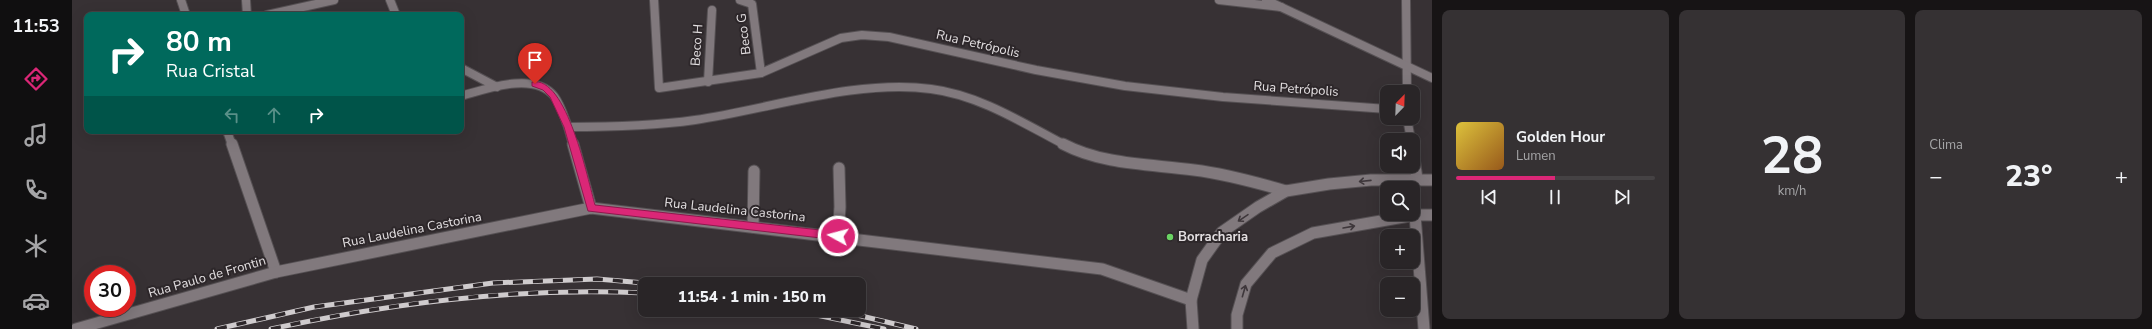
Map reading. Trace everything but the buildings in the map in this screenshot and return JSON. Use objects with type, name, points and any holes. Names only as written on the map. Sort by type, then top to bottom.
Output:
[{"type":"street","points":[[181,0],[185,12]]},
{"type":"street","points":[[246,0],[247,12]]},
{"type":"street","points":[[280,12],[334,0]]},
{"type":"street","points":[[390,0],[395,12]]},
{"type":"street","name":"Rua Petrópolis","points":[[654,0],[659,88],[761,73],[842,38],[862,34],[889,37],[1059,75],[1127,86],[1207,96],[1380,108]]},
{"type":"street","name":"Beco G","points":[[740,0],[752,4],[761,73]]},
{"type":"street","points":[[1219,0],[1281,7]]},
{"type":"street","points":[[1266,0],[1432,78]]},
{"type":"street","points":[[1406,0],[1407,85]]},
{"type":"street","name":"Beco H","points":[[708,82],[712,10]]},
{"type":"street","points":[[464,70],[497,87]]},
{"type":"street","points":[[464,95],[497,87],[519,84],[535,84],[546,88],[554,96],[568,127],[591,208]]},
{"type":"street","points":[[568,127],[611,127],[694,120],[854,90],[901,88],[932,90],[964,97],[992,109],[1072,149],[1118,162],[1194,170],[1238,177],[1286,191],[1371,180],[1432,180]]},
{"type":"street","points":[[228,134],[276,272]]},
{"type":"street","points":[[838,236],[840,207],[839,168]]},
{"type":"street","points":[[753,226],[754,171]]},
{"type":"street","points":[[1417,173],[1418,179]]},
{"type":"street","points":[[1193,329],[1191,300],[1202,260],[1222,232],[1286,191]]},
{"type":"street","name":"Rua Laudelina Castorina","points":[[276,272],[591,208],[838,236],[1102,269],[1191,300]]},
{"type":"street","points":[[1420,215],[1432,215]]},
{"type":"street","points":[[1238,329],[1237,315],[1246,284],[1272,253],[1313,233],[1381,221]]},
{"type":"street","points":[[1415,221],[1424,329]]},
{"type":"street","name":"Rua Paulo de Frontin","points":[[76,329],[276,272]]},
{"type":"railway","points":[[217,329],[314,307],[493,283],[597,279],[638,282]]},
{"type":"railway","points":[[271,329],[364,311],[457,299],[550,292],[638,293]]},
{"type":"railway","points":[[826,317],[884,329]]},
{"type":"railway","points":[[865,317],[916,329]]},
{"type":"place","name":"Borracharia","points":[[1170,237]]},
{"type":"route","points":[[535,84],[546,88],[554,96],[568,127],[591,208],[838,236]]}]
